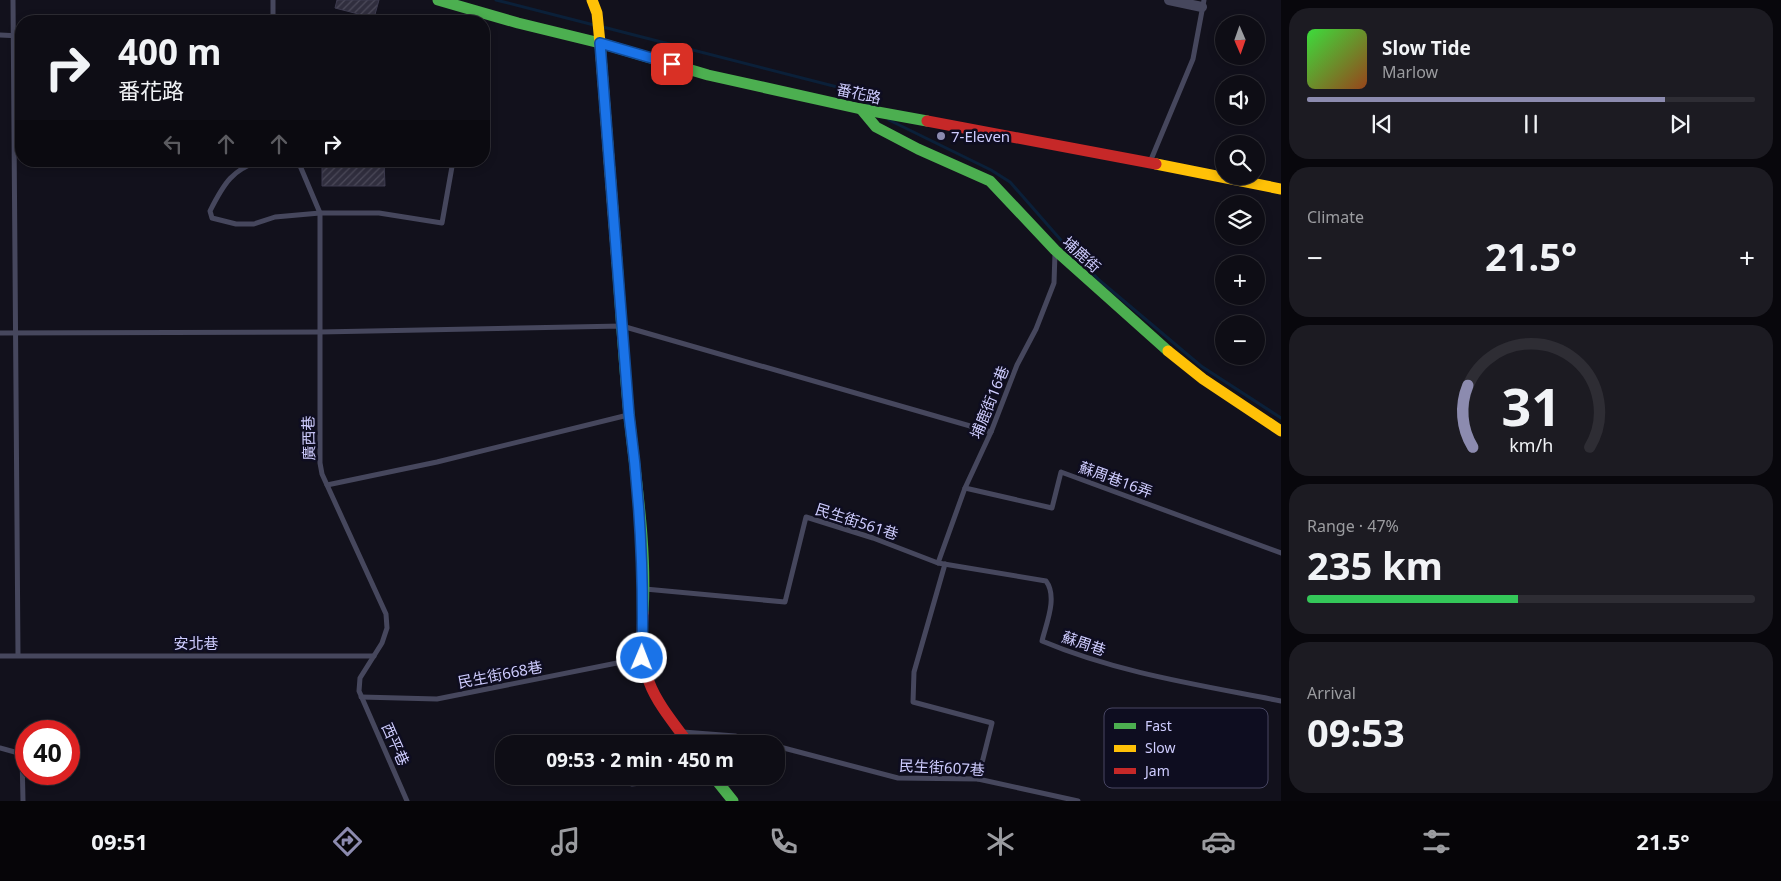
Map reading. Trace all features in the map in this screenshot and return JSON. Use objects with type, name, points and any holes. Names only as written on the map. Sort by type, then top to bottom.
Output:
[{"type":"street","name":"番花路","points":[[438,0],[518,23],[600,43],[708,75],[861,109],[1281,189]]},
{"type":"street","points":[[592,0],[598,13],[629,415],[636,463],[644,589],[642,658],[646,677],[658,705],[683,735]]},
{"type":"street","points":[[1169,0],[1203,3]]},
{"type":"street","name":"埔鹿街","points":[[861,109],[876,127],[918,149],[990,181],[1054,250],[1160,344],[1196,373],[1281,431]]},
{"type":"street","points":[[720,785],[733,801]]},
{"type":"lane","points":[[13,0],[18,655]]},
{"type":"lane","points":[[273,0],[273,15]]},
{"type":"lane","points":[[1149,163],[1193,59],[1203,3]]},
{"type":"lane","points":[[0,35],[14,36]]},
{"type":"lane","points":[[244,167],[236,172],[218,194],[210,211],[212,218],[236,224],[254,224],[275,217],[320,213],[379,213],[442,223],[452,167]]},
{"type":"lane","name":"廣西巷","points":[[301,167],[320,213],[320,463],[327,485],[386,614],[387,628],[382,643],[360,678],[359,691],[361,696]]},
{"type":"lane","name":"埔鹿街16巷","points":[[938,563],[965,488],[991,432],[1017,365],[1036,329],[1054,283],[1054,250]]},
{"type":"lane","points":[[0,333],[320,332],[622,326],[991,432]]},
{"type":"lane","points":[[327,485],[437,462],[629,415]]},
{"type":"lane","name":"蘇周巷16弄","points":[[965,488],[1052,508],[1061,472],[1281,553]]},
{"type":"lane","name":"民生街561巷","points":[[644,589],[785,602],[806,517],[873,538],[945,564]]},
{"type":"lane","points":[[945,564],[914,672],[913,702],[992,723],[978,779]]},
{"type":"lane","name":"蘇周巷","points":[[945,564],[1046,581],[1050,586],[1052,598],[1042,641],[1069,653],[1122,669],[1281,701]]},
{"type":"lane","name":"安北巷","points":[[0,656],[374,656]]},
{"type":"lane","name":"民生街668巷","points":[[361,696],[438,699],[642,658]]},
{"type":"lane","name":"西平巷","points":[[361,696],[407,801]]},
{"type":"lane","points":[[681,732],[722,735]]},
{"type":"lane","points":[[0,748],[22,754],[23,801]]},
{"type":"lane","name":"民生街607巷","points":[[785,748],[898,778],[978,779],[1078,801]]},
{"type":"building","points":[[337,0],[379,0],[375,15],[362,15],[335,8]]},
{"type":"building","points":[[322,167],[384,167],[385,186],[322,186]]},
{"type":"waterway","points":[[496,0],[594,25]]},
{"type":"waterway","points":[[603,27],[853,91],[871,105]]},
{"type":"waterway","points":[[889,120],[991,170],[1010,182],[1099,280],[1201,366],[1281,418]]},
{"type":"traffic: fast","points":[[438,0],[518,23],[600,43],[708,75],[861,109],[927,121]]},
{"type":"traffic: fast","points":[[861,109],[876,127],[918,149],[990,181],[1055,250],[1168,351]]},
{"type":"traffic: fast","points":[[617,262],[627,396],[642,539],[643,613]]},
{"type":"traffic: fast","points":[[720,785],[733,801]]},
{"type":"traffic: slow","points":[[592,0],[597,13],[600,43],[617,262]]},
{"type":"traffic: slow","points":[[1156,164],[1281,189]]},
{"type":"traffic: slow","points":[[1168,351],[1203,379],[1281,431]]},
{"type":"traffic: jam","points":[[927,121],[1156,164]]},
{"type":"traffic: jam","points":[[643,613],[643,654],[650,684],[656,697],[682,735]]},
{"type":"place","name":"7-Eleven","points":[[941,136]]},
{"type":"route","points":[[642,658],[644,589],[636,463],[629,415],[600,43],[672,64]]}]
